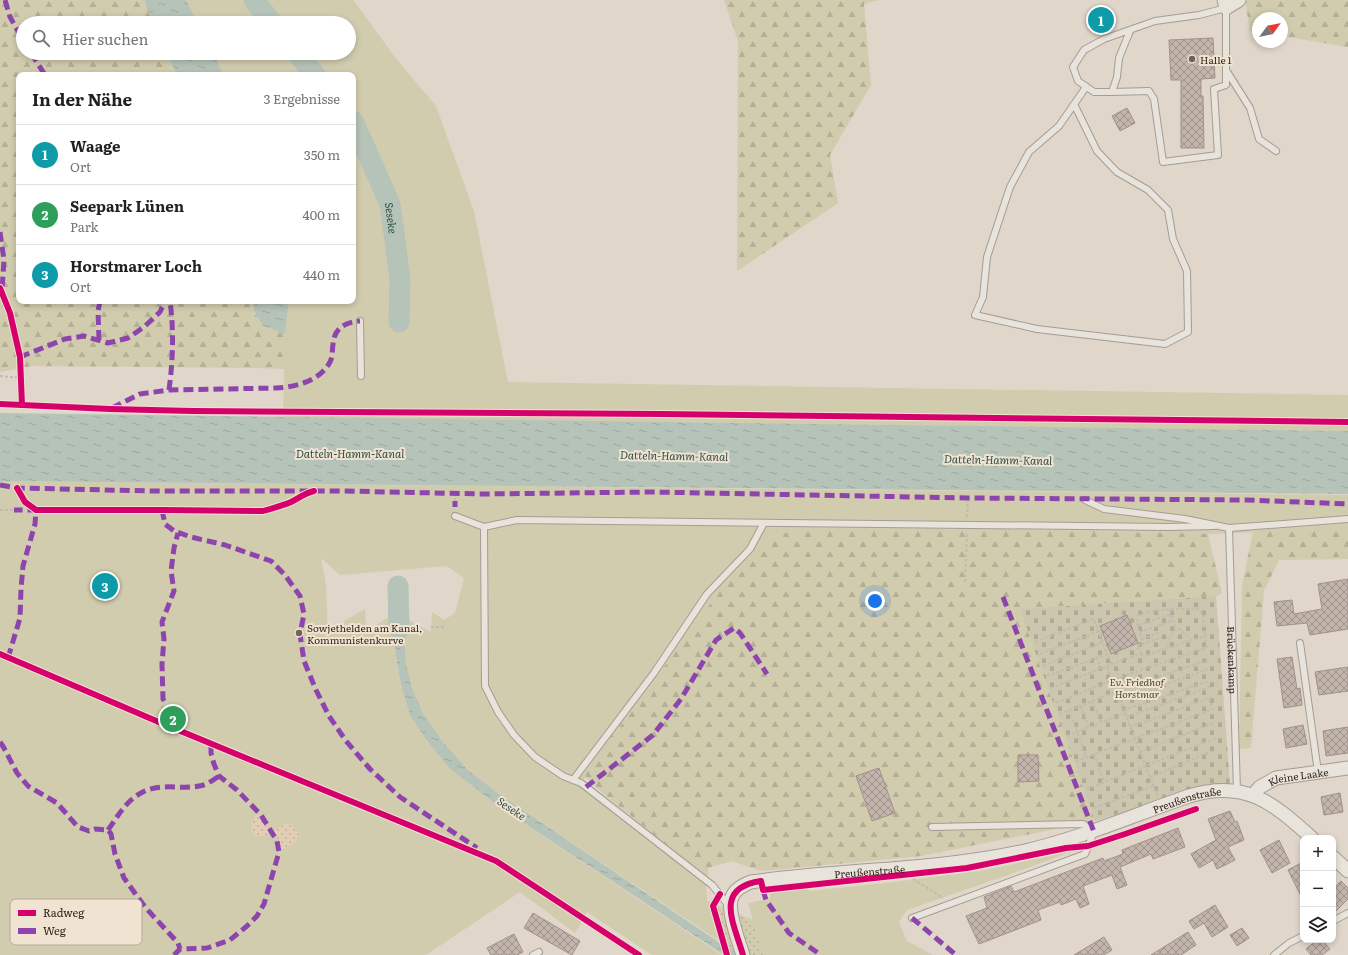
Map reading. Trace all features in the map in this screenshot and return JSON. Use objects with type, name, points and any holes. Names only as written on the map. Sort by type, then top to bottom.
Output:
[{"type":"street","points":[[1225,4],[1239,0]]},
{"type":"street","name":"Kleine Laake","points":[[1253,795],[1260,787],[1276,778],[1348,768]]},
{"type":"street","name":"Preußenstraße","points":[[743,955],[734,924],[731,898],[735,891],[741,886],[751,882],[926,865],[1024,851],[1094,832],[1198,793],[1219,790],[1237,791],[1253,795],[1268,802],[1281,810],[1309,835]]},
{"type":"street","points":[[1336,860],[1348,871]]},
{"type":"lane","points":[[1225,4],[1226,85],[1214,88],[1218,155],[1163,162],[1154,99],[1149,91],[1094,92],[1078,81],[1073,67],[1084,50],[1104,39],[1155,21],[1199,15],[1225,4]]},
{"type":"lane","points":[[1112,92],[1117,77],[1119,58],[1130,31]]},
{"type":"lane","points":[[1226,70],[1250,108],[1259,139],[1276,151]]},
{"type":"lane","points":[[1074,104],[1097,151],[1117,172],[1148,190],[1168,210],[1173,239],[1187,271],[1188,332],[1164,344],[1037,329],[976,315],[983,297],[987,257],[1010,187],[1029,152],[1059,126],[1074,104],[1086,87]]},
{"type":"lane","points":[[360,321],[361,376]]},
{"type":"lane","points":[[1085,500],[1104,509],[1185,519],[1229,528],[1348,519]]},
{"type":"lane","points":[[455,516],[484,527],[517,520],[1168,527],[1214,526]]},
{"type":"lane","points":[[573,780],[654,673],[707,594],[750,550],[764,523]]},
{"type":"lane","points":[[484,527],[485,686],[498,712],[514,736],[535,757],[563,776],[581,783],[712,885],[731,908]]},
{"type":"lane","name":"Brückenkamp","points":[[1229,528],[1237,791]]},
{"type":"lane","points":[[1300,643],[1318,772]]},
{"type":"lane","points":[[912,918],[1085,854],[1094,832],[1084,824],[932,827]]},
{"type":"lane","points":[[1336,919],[1348,913]]},
{"type":"lane","points":[[1274,955],[1289,943],[1300,938]]},
{"type":"path","points":[[0,376],[22,378]]},
{"type":"path","points":[[455,501],[456,493]]},
{"type":"path","points":[[966,582],[968,498]]},
{"type":"path","points":[[0,510],[14,510]]},
{"type":"path","points":[[1056,703],[1112,680],[1206,648],[1203,614],[1196,608],[1141,613],[1138,617],[1138,625],[1144,643]]},
{"type":"path","points":[[1170,610],[1175,629]]},
{"type":"path","points":[[1138,625],[1170,614]]},
{"type":"path","points":[[1035,642],[1094,619],[1112,665]]},
{"type":"path","points":[[1140,632],[1172,621]]},
{"type":"path","points":[[431,627],[444,627]]},
{"type":"path","points":[[1175,629],[1179,629],[1193,640]]},
{"type":"path","points":[[1167,648],[1170,636],[1175,629]]},
{"type":"path","points":[[1040,654],[1099,631]]},
{"type":"path","points":[[1142,639],[1160,632]]},
{"type":"path","points":[[1162,637],[1137,646],[1142,657],[1205,636]]},
{"type":"path","points":[[1043,666],[1103,642]]},
{"type":"path","points":[[1047,676],[1107,654]]},
{"type":"path","points":[[1051,688],[1141,654]]},
{"type":"path","points":[[1097,658],[1102,669]]},
{"type":"path","points":[[1060,714],[1092,701],[1208,660]]},
{"type":"path","points":[[1107,667],[1161,806]]},
{"type":"path","points":[[1120,701],[1208,669]]},
{"type":"path","points":[[1124,710],[1209,680]]},
{"type":"path","points":[[1127,717],[1210,687]]},
{"type":"path","points":[[1076,761],[1213,709],[1209,698],[1131,727]]},
{"type":"path","points":[[162,717],[160,713],[164,701]]},
{"type":"path","points":[[1092,701],[1101,723]]},
{"type":"path","points":[[1081,706],[1090,727]]},
{"type":"path","points":[[1069,710],[1086,757]]},
{"type":"path","points":[[1067,736],[1125,713]]},
{"type":"path","points":[[1140,752],[1214,723]]},
{"type":"path","points":[[1087,789],[1216,738]]},
{"type":"path","points":[[1150,777],[1215,750]]},
{"type":"path","points":[[1094,754],[1104,782]]},
{"type":"path","points":[[1094,808],[1153,786]]},
{"type":"path","points":[[912,879],[952,903]]},
{"type":"green space","points":[[0,0],[145,0],[150,16],[16,16],[16,60],[170,60],[176,72],[16,72],[16,304],[253,304],[254,311],[263,326],[285,334],[285,369],[32,366],[0,372]]},
{"type":"green space","points":[[186,0],[353,0],[355,2],[394,56],[436,106],[474,211],[508,382],[1348,395],[1348,431],[283,417],[285,334],[289,304],[356,304],[356,72],[222,72],[216,60],[356,60],[356,16],[194,16]]},
{"type":"green space","points":[[724,0],[879,0],[864,4],[871,85],[830,155],[838,203],[737,271],[738,41]]},
{"type":"green space","points":[[1245,0],[1348,0],[1348,47],[1288,37],[1288,12],[1252,12],[1252,31],[1250,31]]},
{"type":"green space","points":[[0,481],[1348,495],[1348,529],[1208,534],[973,528],[808,528],[779,534],[758,544],[713,600],[629,715],[604,744],[585,773],[586,777],[579,786],[706,884],[707,901],[718,940],[499,794],[468,769],[437,734],[420,707],[409,678],[405,656],[403,617],[431,632],[432,612],[444,620],[455,613],[464,578],[447,566],[340,575],[321,558],[326,585],[328,633],[345,634],[344,621],[365,609],[366,631],[392,615],[396,656],[401,685],[410,715],[425,738],[449,768],[498,806],[722,955],[652,955],[587,912],[575,933],[520,892],[426,955],[0,955]]},
{"type":"green space","points":[[808,528],[973,528],[1208,534],[1222,593],[1216,596],[1020,609],[1095,821],[921,856],[761,871],[732,861],[708,868],[708,878],[600,791],[586,777],[585,773],[604,744],[629,715],[713,600],[758,544],[779,534]]},
{"type":"green space","points":[[1348,529],[1348,559],[1279,560],[1264,591],[1251,748],[1239,749],[1242,585],[1253,532]]},
{"type":"green space","name":"Ev. Friedhof Horstmar","points":[[1216,596],[1230,785],[1200,788],[1095,821],[1020,609]]},
{"type":"green space","points":[[1074,851],[907,910],[899,922],[907,941],[933,955],[763,955],[748,903],[770,899],[770,891],[801,888],[810,891],[980,871]]},
{"type":"green space","points":[[707,901],[753,920],[763,955],[723,955]]},
{"type":"sand","points":[[258,814],[271,832],[265,836],[256,836],[251,831],[252,822]]},
{"type":"sand","points":[[285,824],[291,824],[299,833],[298,837],[292,844],[280,849],[273,831]]},
{"type":"water","points":[[145,0],[186,0],[194,16],[150,16]]},
{"type":"water","points":[[170,60],[216,60],[222,72],[176,72]]},
{"type":"water","points":[[253,304],[289,304],[285,334],[263,326],[254,311]]},
{"type":"water","name":"Datteln-Hamm-Kanal","points":[[0,413],[1348,431],[1348,494],[0,481]]},
{"type":"water","points":[[395,600],[401,601],[406,663],[412,688],[423,713],[442,741],[468,770],[499,794],[723,945],[746,955],[724,955],[498,806],[449,768],[425,738],[410,715],[401,685],[396,656],[392,615],[395,612]]},
{"type":"building","points":[[1107,9],[1114,24],[1096,32],[1089,17]]},
{"type":"building","points":[[1213,38],[1215,78],[1201,79],[1201,96],[1203,96],[1204,148],[1181,148],[1181,80],[1171,80],[1169,40]]},
{"type":"building","points":[[1127,108],[1135,123],[1120,131],[1112,116]]},
{"type":"building","points":[[1348,579],[1348,629],[1310,635],[1307,623],[1277,626],[1274,602],[1292,600],[1294,614],[1322,609],[1318,584]]},
{"type":"building","points":[[1127,615],[1138,643],[1111,654],[1100,626]]},
{"type":"building","points":[[1292,657],[1297,689],[1300,688],[1302,705],[1284,708],[1277,659]]},
{"type":"building","points":[[1348,667],[1348,691],[1319,695],[1315,672]]},
{"type":"building","points":[[1303,725],[1307,744],[1286,748],[1283,729]]},
{"type":"building","points":[[1348,727],[1348,753],[1326,756],[1323,731]]},
{"type":"building","points":[[1018,755],[1038,755],[1039,781],[1018,782]]},
{"type":"building","points":[[879,768],[895,813],[872,821],[856,776]]},
{"type":"building","points":[[1340,793],[1343,812],[1324,815],[1321,797]]},
{"type":"building","points":[[1230,811],[1235,822],[1237,821],[1244,840],[1228,847],[1235,860],[1217,869],[1213,860],[1199,868],[1191,854],[1216,840],[1208,819]]},
{"type":"building","points":[[1178,828],[1185,847],[1153,859],[1151,854],[1120,867],[1127,885],[1117,889],[1112,875],[1083,886],[1089,904],[1080,908],[1076,899],[1061,905],[1060,902],[1038,910],[1041,920],[979,944],[966,916],[987,908],[984,897],[1011,886],[1014,892],[1103,858],[1104,861],[1123,854],[1122,850]]},
{"type":"building","points":[[1279,840],[1290,863],[1272,873],[1260,850]]},
{"type":"building","points":[[1300,864],[1300,894],[1288,870]]},
{"type":"building","points":[[1341,881],[1348,888],[1348,899],[1336,911],[1336,907],[1336,886]]},
{"type":"building","points":[[1215,905],[1228,927],[1212,937],[1204,923],[1194,929],[1189,921]]},
{"type":"building","points":[[533,913],[580,941],[572,955],[524,928]]},
{"type":"building","points":[[1242,928],[1249,938],[1237,946],[1230,935]]},
{"type":"building","points":[[1188,932],[1196,945],[1181,955],[1151,955]]},
{"type":"building","points":[[514,934],[523,952],[517,955],[491,955],[487,948]]},
{"type":"building","points":[[1104,937],[1112,950],[1104,955],[1074,955]]},
{"type":"building","points":[[1313,943],[1325,943],[1330,949],[1322,955],[1311,955],[1306,949]]},
{"type":"waterway","name":"Seseke","points":[[254,0],[267,16]]},
{"type":"waterway","name":"Seseke","points":[[303,60],[313,72]]},
{"type":"waterway","name":"Seseke","points":[[356,128],[390,204],[400,279],[399,322]]},
{"type":"waterway","name":"Seseke","points":[[398,586],[399,629]]},
{"type":"marked path","points":[[5,0],[10,17],[16,28]]},
{"type":"marked path","points":[[35,60],[43,72]]},
{"type":"marked path","points":[[0,232],[4,260],[2,290]]},
{"type":"marked path","points":[[99,304],[98,311],[99,340]]},
{"type":"marked path","points":[[20,357],[65,339],[84,336],[108,343],[128,338],[144,327],[160,312],[164,304]]},
{"type":"marked path","points":[[169,390],[172,346],[170,304]]},
{"type":"marked path","points":[[112,408],[140,394],[169,390],[276,388],[307,382],[326,369],[330,362],[334,338],[338,330],[346,324],[360,321]]},
{"type":"marked path","points":[[0,485],[17,488],[152,491],[342,491],[484,494],[652,492],[968,498],[1247,500],[1348,504]]},
{"type":"marked path","points":[[455,501],[455,507]]},
{"type":"marked path","points":[[8,658],[20,618],[23,566],[35,524],[36,510],[14,510]]},
{"type":"marked path","points":[[162,510],[165,524],[174,531],[191,537],[225,545],[271,561],[285,575],[300,596],[304,614],[300,634],[304,661],[329,716],[346,741],[370,769],[400,797],[477,848]]},
{"type":"marked path","points":[[164,701],[162,664],[164,639],[162,622],[174,591],[171,571],[174,548],[178,533]]},
{"type":"marked path","points":[[1003,597],[1094,832]]},
{"type":"marked path","points":[[586,787],[653,735],[681,699],[716,640],[734,628],[740,633],[767,674]]},
{"type":"marked path","points":[[0,742],[17,773],[28,786],[57,803],[78,827],[89,831],[95,829],[108,830],[111,834],[115,854],[124,878],[139,899]]},
{"type":"marked path","points":[[174,955],[180,949],[207,948],[230,940],[247,926],[257,916],[264,904],[279,852],[277,841],[261,815],[237,790],[219,776],[211,753],[211,744]]},
{"type":"marked path","points":[[108,830],[131,800],[141,793],[155,788],[192,787],[202,785],[219,776]]},
{"type":"marked path","points":[[763,890],[766,900],[789,933],[821,955]]},
{"type":"marked path","points":[[142,903],[178,943],[180,949]]},
{"type":"marked path","points":[[912,918],[956,955]]},
{"type":"cycle path","points":[[0,288],[10,313],[20,357],[22,405]]},
{"type":"cycle path","points":[[0,404],[193,411],[662,414],[1348,422]]},
{"type":"cycle path","points":[[17,488],[25,502],[36,510],[263,511],[288,503],[314,491]]},
{"type":"cycle path","points":[[0,654],[161,723],[496,861],[639,955]]},
{"type":"cycle path","points":[[743,955],[735,931],[731,909],[732,899],[737,891],[746,885],[761,881],[763,890],[967,868],[1066,848],[1088,846],[1196,809]]},
{"type":"cycle path","points":[[720,894],[713,906],[727,955]]},
{"type":"place","name":"Waage","points":[[1101,20]]},
{"type":"place","name":"Halle 1","points":[[1192,59]]},
{"type":"place","name":"Horstmarer Loch","points":[[105,586]]},
{"type":"place","name":"Sowjethelden am Kanal, Kommunistenkurve","points":[[299,633]]},
{"type":"place","name":"Seepark Lünen","points":[[173,719]]}]
